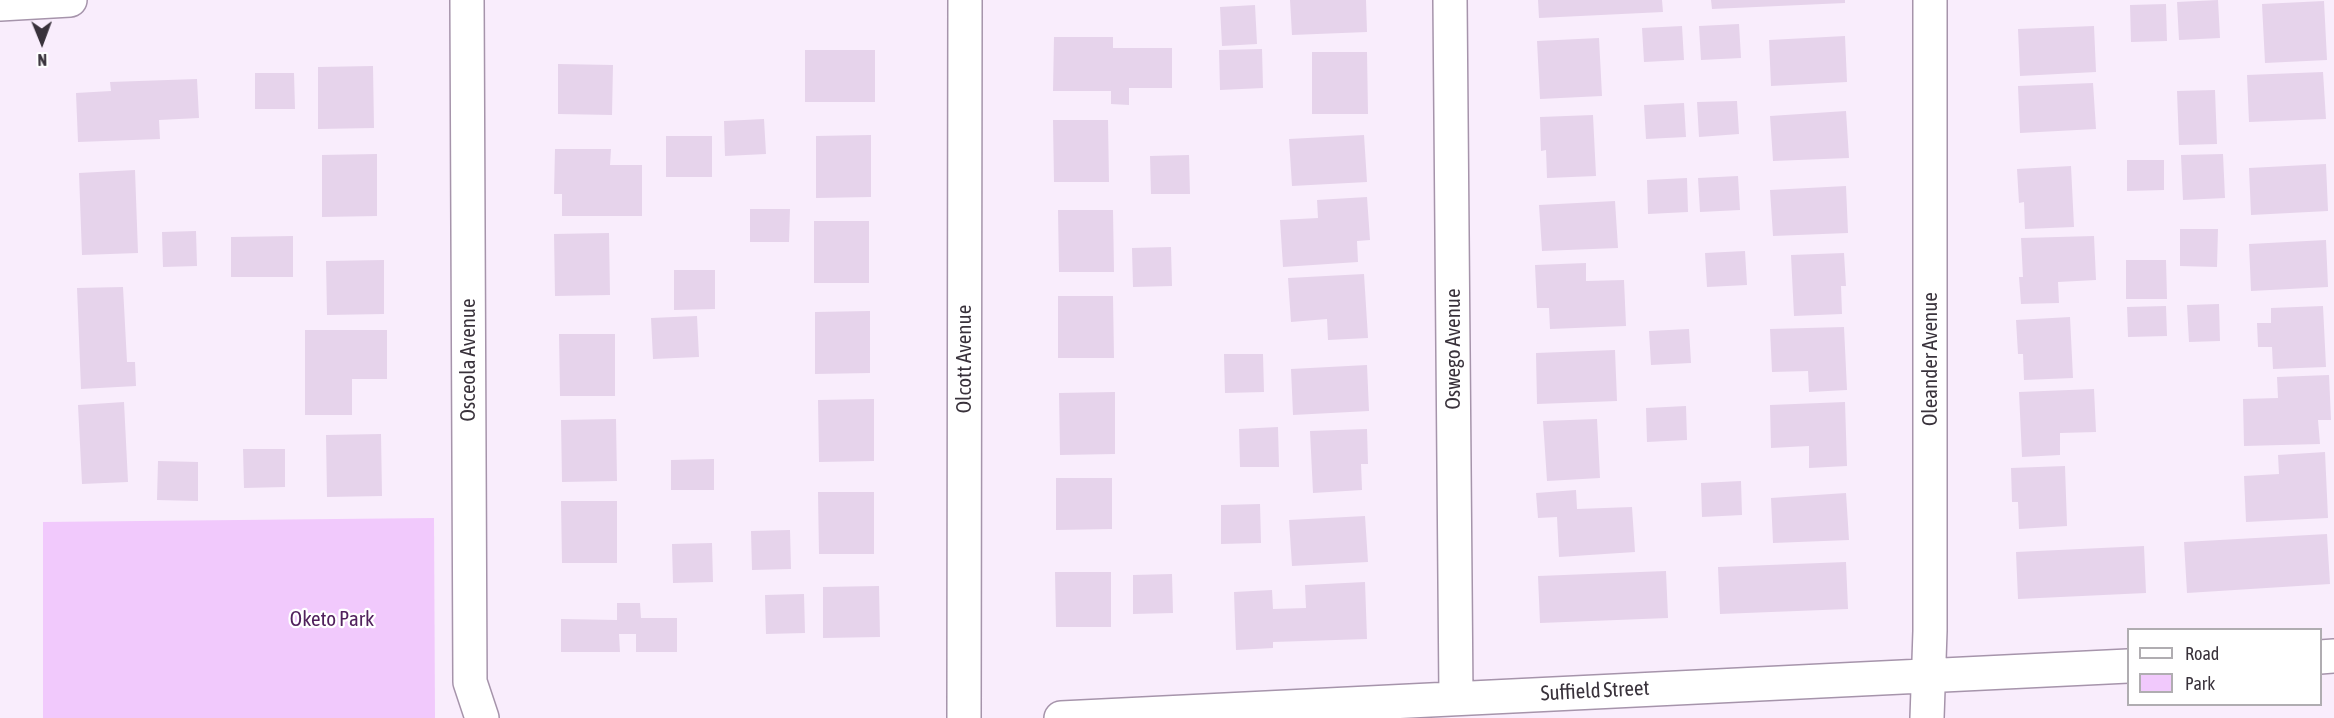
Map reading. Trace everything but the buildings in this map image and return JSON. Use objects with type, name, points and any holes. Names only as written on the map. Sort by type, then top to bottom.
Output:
[{"type":"street","points":[[0,4],[70,0]]},
{"type":"street","name":"Osceola Avenue","points":[[467,0],[470,682],[482,718]]},
{"type":"street","name":"Olcott Avenue","points":[[964,718],[965,0]]},
{"type":"street","name":"Oswego Avenue","points":[[1450,0],[1456,697]]},
{"type":"street","name":"Oleander Avenue","points":[[1926,718],[1929,676],[1930,0]]},
{"type":"street","name":"Suffield Street","points":[[1061,718],[2127,666]]},
{"type":"green space","name":"Oketo Park","points":[[434,518],[435,718],[43,718],[43,522]]}]
